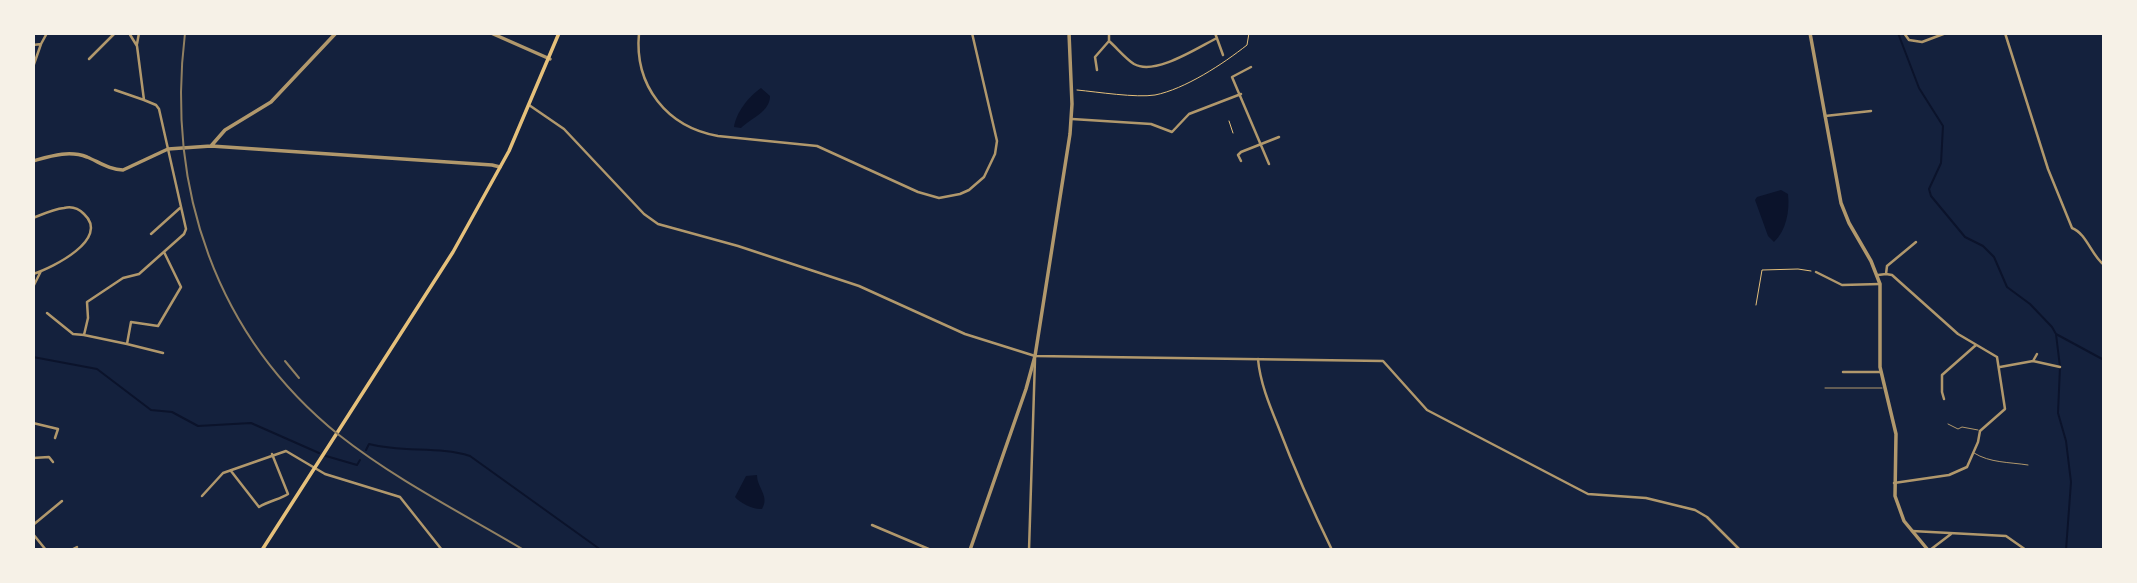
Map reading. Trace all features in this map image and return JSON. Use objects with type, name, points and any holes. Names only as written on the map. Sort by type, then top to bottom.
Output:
[{"type":"main road","points":[[262,550],[453,252],[501,168],[559,33]]},
{"type":"street","points":[[33,67],[47,33]]},
{"type":"street","points":[[89,60],[115,33]]},
{"type":"street","points":[[129,33],[137,46]]},
{"type":"street","points":[[139,33],[137,46],[144,100]]},
{"type":"street","points":[[211,146],[225,130],[271,103],[336,33]]},
{"type":"street","points":[[491,33],[550,59]]},
{"type":"street","points":[[639,33],[638,57],[648,90],[669,116],[680,123],[705,134],[817,146],[918,192],[939,198],[960,194],[978,183],[989,170],[995,154],[995,126],[971,33]]},
{"type":"street","points":[[970,550],[1035,356],[1072,119],[1069,33]]},
{"type":"street","points":[[1097,70],[1095,57],[1109,41],[1109,33]]},
{"type":"street","points":[[1215,33],[1223,55]]},
{"type":"street","points":[[1810,33],[1841,203],[1878,275],[1880,284],[1881,373],[1896,434],[1894,484],[1899,511],[1911,531],[1929,550],[1951,534]]},
{"type":"street","points":[[1904,33],[1909,40],[1922,42],[1946,33]]},
{"type":"street","points":[[2005,33],[2048,169],[2072,228],[2078,231],[2093,255],[2104,265]]},
{"type":"street","points":[[1109,41],[1133,63],[1152,68],[1217,38]]},
{"type":"street","points":[[33,45],[41,44]]},
{"type":"street","points":[[1232,77],[1251,67]]},
{"type":"street","points":[[1229,71],[1269,164]]},
{"type":"street","points":[[84,335],[88,318],[87,302],[123,278],[139,274],[184,234],[186,229],[159,110],[156,105],[114,90]]},
{"type":"street","points":[[1072,119],[1151,124],[1172,132],[1189,114],[1241,94]]},
{"type":"street","points":[[529,105],[549,116],[564,129],[644,214],[658,224],[738,246],[859,286],[965,334],[1035,356],[1383,360],[1427,410],[1588,494],[1646,498],[1674,503],[1700,513],[1740,550]]},
{"type":"street","points":[[1825,116],[1871,111]]},
{"type":"street","points":[[1241,161],[1238,155],[1241,152],[1279,137]]},
{"type":"street","points":[[33,162],[69,153],[85,156],[115,170],[123,170],[167,149],[211,146],[492,165],[501,168]]},
{"type":"street","points":[[33,218],[66,207],[77,208],[88,219],[90,227],[87,241],[59,264],[33,274]]},
{"type":"street","points":[[151,234],[180,208]]},
{"type":"street","points":[[1886,274],[1887,266],[1916,242]]},
{"type":"street","points":[[127,344],[131,321],[159,327],[181,287],[164,252]]},
{"type":"street","points":[[33,287],[41,271]]},
{"type":"street","points":[[1816,272],[1842,285],[1880,284]]},
{"type":"street","points":[[1878,275],[1892,275],[1958,334],[1997,357],[2005,409],[1980,431],[1967,467],[1950,475],[1894,484]]},
{"type":"street","points":[[47,313],[73,334],[163,353]]},
{"type":"street","points":[[1944,399],[1942,375],[1976,345]]},
{"type":"street","points":[[2032,361],[2037,354]]},
{"type":"street","points":[[1029,550],[1035,356]]},
{"type":"street","points":[[1258,359],[1267,398],[1282,438],[1332,550]]},
{"type":"street","points":[[2000,367],[2032,361],[2060,367]]},
{"type":"street","points":[[1843,372],[1881,373]]},
{"type":"street","points":[[33,423],[58,429],[55,438]]},
{"type":"street","points":[[202,496],[217,478],[230,471],[286,451],[325,474],[400,498],[442,550]]},
{"type":"street","points":[[230,471],[259,508],[270,500],[288,494],[272,454]]},
{"type":"street","points":[[33,458],[49,457],[53,462]]},
{"type":"street","points":[[33,524],[62,501]]},
{"type":"street","points":[[872,525],[931,550]]},
{"type":"street","points":[[1911,531],[2006,536],[2026,550]]},
{"type":"street","points":[[33,534],[46,550]]},
{"type":"street","points":[[71,550],[77,547]]},
{"type":"lane","points":[[1825,388],[1884,388]]},
{"type":"lane","points":[[1948,424],[1958,429],[1962,427],[1980,431]]},
{"type":"lane","points":[[1973,453],[1987,462],[2001,461],[2028,466]]},
{"type":"path","points":[[1072,89],[1153,95],[1176,88],[1226,61],[1247,45],[1249,33]]},
{"type":"path","points":[[1229,121],[1233,133]]},
{"type":"path","points":[[1756,305],[1762,270],[1798,269],[1816,272]]},
{"type":"water","points":[[761,88],[770,96],[767,106],[741,128],[734,127],[743,106]]},
{"type":"water","points":[[1781,190],[1788,194],[1788,214],[1782,232],[1774,242],[1768,236],[1755,200]]},
{"type":"water","points":[[757,475],[765,500],[762,509],[747,506],[735,497],[746,476]]},
{"type":"waterway","points":[[1898,33],[1919,88],[1943,126],[1941,163],[1929,189],[1931,196],[1965,237],[1983,246],[1994,257],[2007,287],[2030,304],[2056,334],[2060,367],[2058,413],[2066,441],[2071,482],[2066,550]]},
{"type":"waterway","points":[[2056,334],[2104,360]]},
{"type":"waterway","points":[[33,357],[97,369],[151,410],[172,412],[198,426],[251,423],[319,453]]},
{"type":"waterway","points":[[366,450],[369,444],[446,451],[470,456],[601,550]]},
{"type":"waterway","points":[[326,456],[357,465],[360,460]]},
{"type":"railway","points":[[185,33],[181,91],[184,148],[193,203],[209,255],[231,305],[260,352],[296,396],[339,435],[406,481],[524,550]]},
{"type":"railway","points":[[285,361],[299,378]]}]
